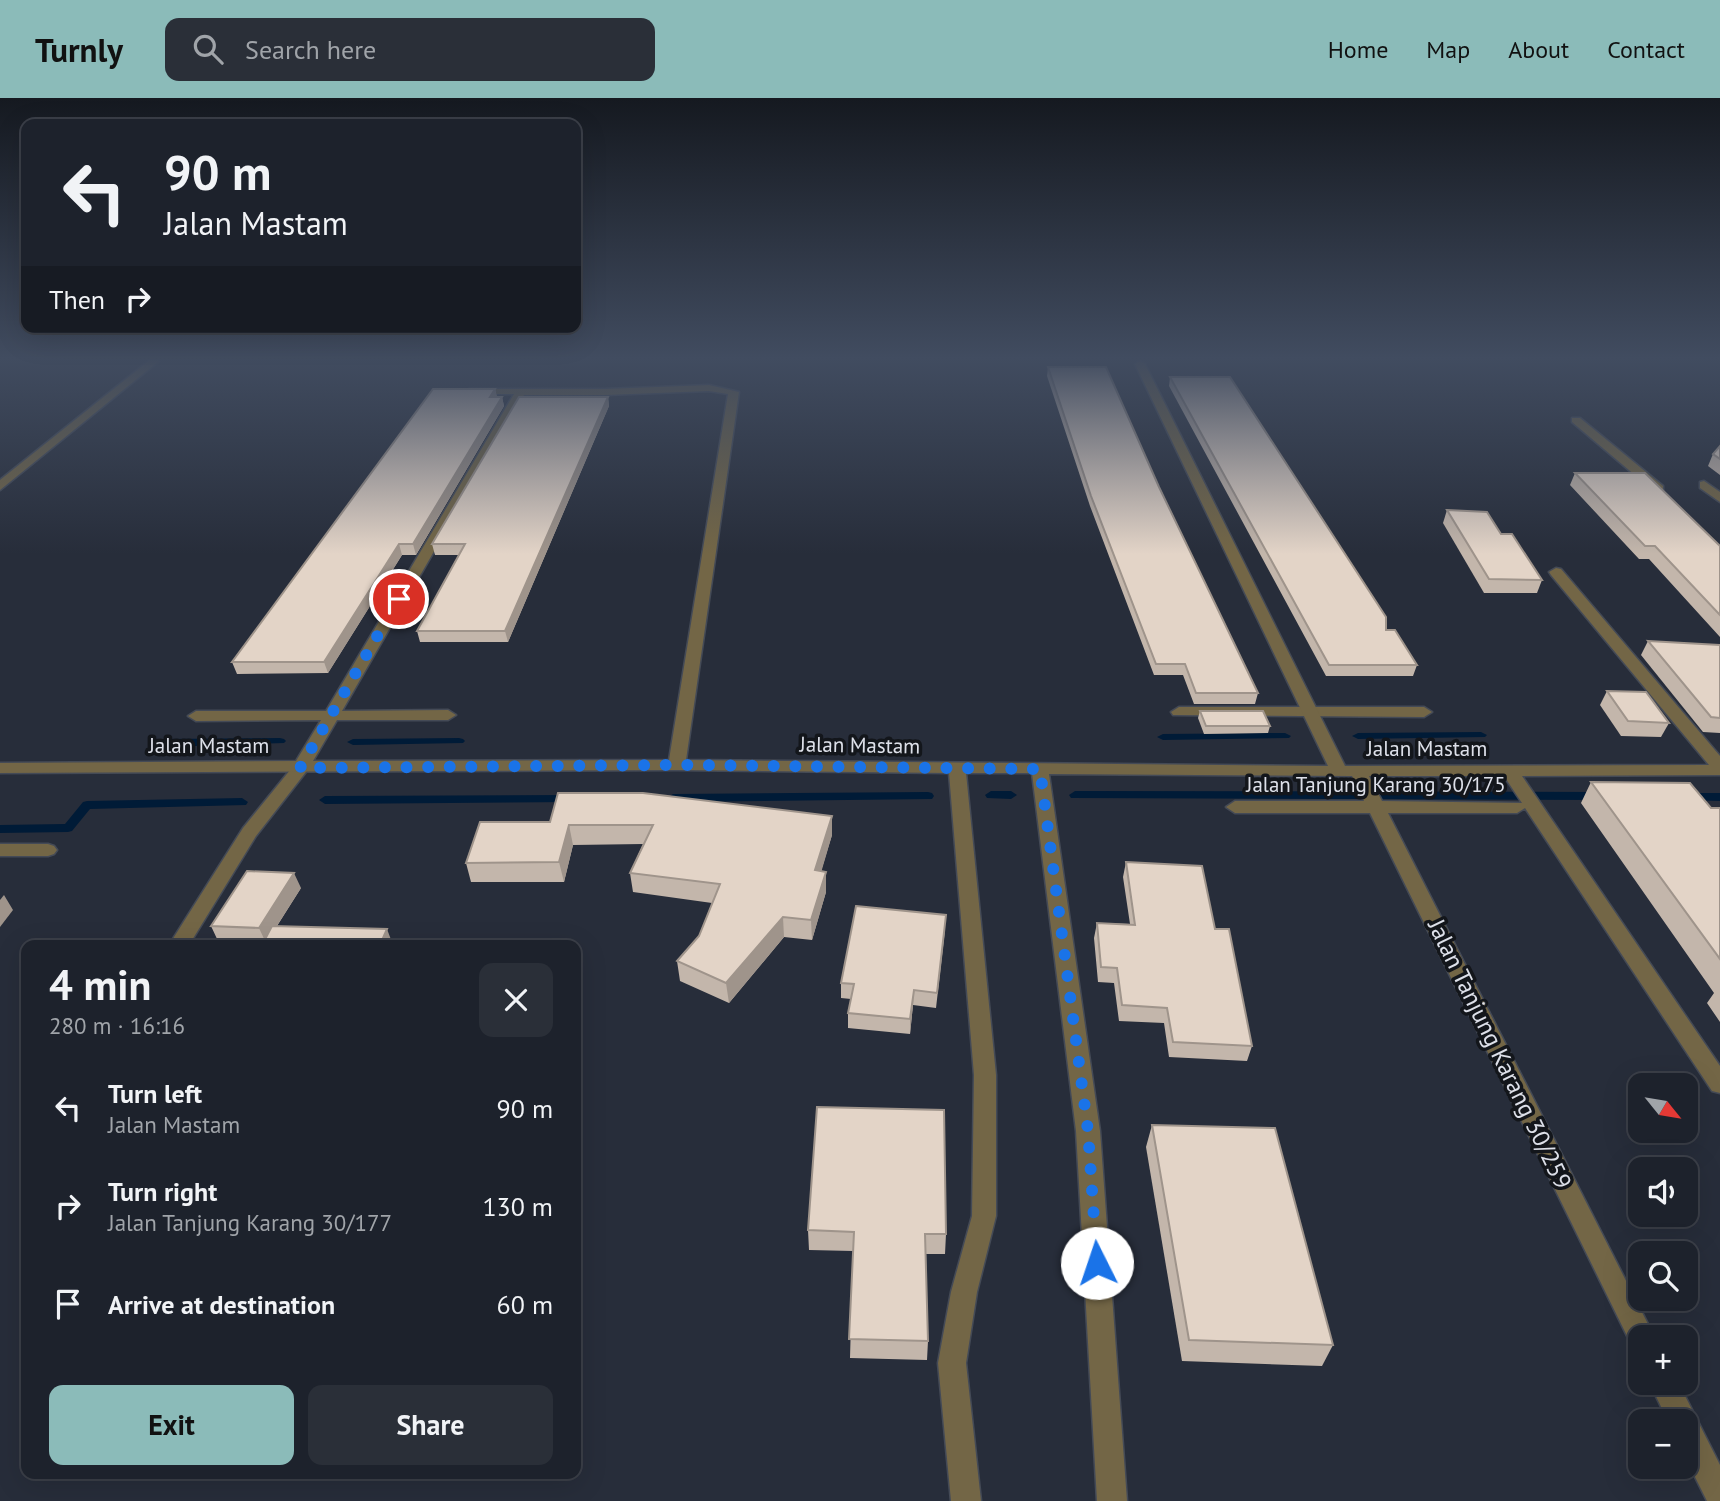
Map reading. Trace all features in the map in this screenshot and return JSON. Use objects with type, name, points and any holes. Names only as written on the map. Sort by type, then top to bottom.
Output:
[{"type":"street","points":[[0,486],[77,423]]},
{"type":"street","points":[[182,940],[249,832],[300,768],[502,423]]},
{"type":"street","points":[[677,765],[729,423]]},
{"type":"street","points":[[1169,423],[1339,771]]},
{"type":"street","points":[[1580,423],[1670,499]]},
{"type":"street","points":[[1704,485],[1720,498]]},
{"type":"street","points":[[1556,572],[1720,769]]},
{"type":"street","points":[[1179,712],[1424,712]]},
{"type":"street","points":[[196,716],[448,715]]},
{"type":"street","name":"Jalan Mastam","points":[[2,770],[677,765],[1513,774],[1720,769]]},
{"type":"street","points":[[957,769],[985,1075],[984,1216],[964,1292],[952,1363],[966,1501]]},
{"type":"street","points":[[1040,769],[1088,1131],[1112,1501]]},
{"type":"street","name":"Jalan Tanjung Karang 30/259","points":[[1358,771],[1635,1325]]},
{"type":"street","points":[[1513,774],[1720,1084]]},
{"type":"street","name":"Jalan Tanjung Karang 30/175","points":[[1235,807],[1517,807]]},
{"type":"street","points":[[0,850],[48,850]]},
{"type":"street","points":[[1698,1452],[1720,1496]]},
{"type":"building","points":[[408,423],[486,423],[413,544],[399,544],[324,662],[232,662]]},
{"type":"building","points":[[503,423],[596,423],[505,631],[417,631],[465,544],[432,544]]},
{"type":"building","points":[[1067,423],[1131,423],[1258,693],[1196,693],[1185,664],[1156,664],[1091,496]]},
{"type":"building","points":[[1196,423],[1260,423],[1386,617],[1386,630],[1395,630],[1417,665],[1329,665]]},
{"type":"building","points":[[1720,446],[1720,459],[1713,454]]},
{"type":"building","points":[[1575,473],[1645,473],[1720,546],[1720,615],[1655,546],[1645,546]]},
{"type":"building","points":[[1447,510],[1487,512],[1501,534],[1512,534],[1542,580],[1489,579]]},
{"type":"building","points":[[1648,641],[1720,645],[1720,718],[1711,717]]},
{"type":"building","points":[[1607,691],[1646,692],[1669,723],[1628,721]]},
{"type":"building","points":[[1200,711],[1263,711],[1270,726],[1206,726]]},
{"type":"building","points":[[1591,782],[1690,783],[1711,808],[1720,808],[1720,959]]},
{"type":"building","points":[[558,793],[643,793],[832,816],[815,870],[826,872],[811,920],[783,917],[726,983],[677,961],[699,936],[720,884],[630,873],[653,825],[569,825],[559,862],[466,863],[480,822],[550,822]]},
{"type":"building","points":[[1126,862],[1202,866],[1215,929],[1229,929],[1252,1046],[1173,1042],[1167,1008],[1122,1005],[1117,968],[1101,967],[1097,923],[1135,925]]},
{"type":"building","points":[[247,871],[294,873],[259,928],[211,926]]},
{"type":"building","points":[[856,906],[946,915],[937,993],[914,990],[910,1019],[848,1013],[854,984],[841,983]]},
{"type":"building","points":[[272,926],[387,929],[382,940],[265,940]]},
{"type":"building","points":[[817,1107],[944,1110],[946,1234],[925,1234],[928,1341],[849,1339],[854,1232],[808,1230]]},
{"type":"building","points":[[1152,1125],[1275,1128],[1333,1345],[1189,1340]]},
{"type":"waterway","points":[[1358,736],[1481,735]]},
{"type":"waterway","points":[[1163,737],[1285,736]]},
{"type":"waterway","points":[[163,743],[280,741]]},
{"type":"waterway","points":[[353,742],[459,741]]},
{"type":"waterway","points":[[991,795],[1011,795]]},
{"type":"waterway","points":[[1075,795],[1601,796]]},
{"type":"waterway","points":[[673,798],[928,796]]},
{"type":"waterway","points":[[1685,797],[1720,797]]},
{"type":"waterway","points":[[325,800],[570,799]]},
{"type":"waterway","points":[[0,829],[68,828],[87,805],[242,802]]},
{"type":"route","points":[[399,599],[300,768],[677,765],[1040,769],[1088,1131],[1097,1263]]}]
